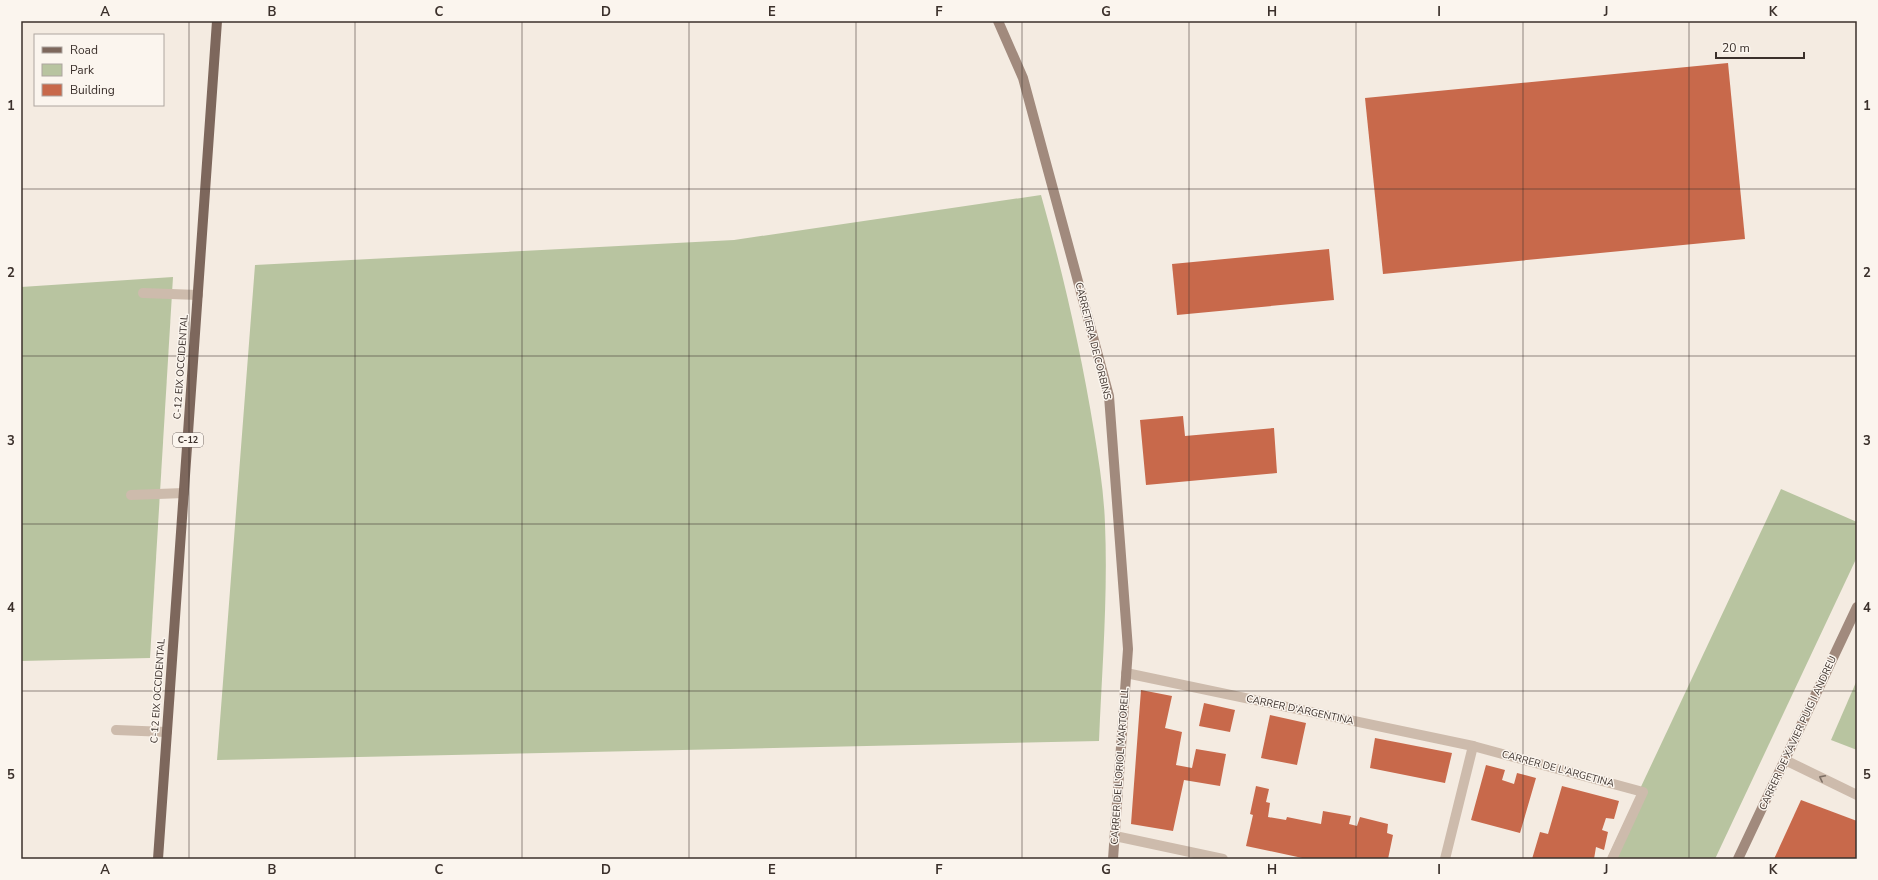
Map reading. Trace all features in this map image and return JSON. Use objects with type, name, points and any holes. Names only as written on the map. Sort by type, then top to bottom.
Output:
[{"type":"main road","name":"C-12 EIX OCCIDENTAL","points":[[158,859],[218,21]]},
{"type":"street","name":"CARRETERA DE CORBINS","points":[[998,21],[1023,78],[1109,396],[1128,649],[1126,673]]},
{"type":"street","points":[[143,293],[198,295]]},
{"type":"street","points":[[131,495],[184,493]]},
{"type":"street","name":"CARRER DE XAVIER PUIG I ANDREU","points":[[1738,859],[1857,607]]},
{"type":"street","name":"CARRER D'ARGENTINA","points":[[1126,673],[1473,746]]},
{"type":"street","name":"CARRER DE L'ORIOL MARTORELL","points":[[1113,859],[1126,673]]},
{"type":"street","points":[[116,730],[167,732]]},
{"type":"street","points":[[1445,859],[1473,746]]},
{"type":"street","name":"CARRER DE L'ARGETINA","points":[[1473,746],[1643,792],[1612,859]]},
{"type":"street","points":[[1785,760],[1857,795]]},
{"type":"street","points":[[1115,836],[1223,859]]},
{"type":"green space","points":[[1041,195],[1057,254],[1077,342],[1089,401],[1102,489],[1105,524],[1106,578],[1099,741],[217,760],[255,265],[734,240]]},
{"type":"green space","points":[[173,277],[150,658],[21,661],[21,287]]},
{"type":"green space","points":[[1781,489],[1857,522],[1857,557],[1715,859],[1607,859]]},
{"type":"green space","points":[[1857,680],[1857,750],[1831,740]]},
{"type":"building","points":[[1728,63],[1745,239],[1383,274],[1365,98]]},
{"type":"building","points":[[1329,249],[1334,300],[1177,315],[1172,264]]},
{"type":"building","points":[[1183,416],[1185,436],[1274,428],[1277,473],[1146,485],[1140,420]]},
{"type":"building","points":[[1141,690],[1172,696],[1165,728],[1182,732],[1176,765],[1192,768],[1196,749],[1226,754],[1220,786],[1184,780],[1173,831],[1131,824]]},
{"type":"building","points":[[1204,703],[1235,710],[1230,732],[1199,726]]},
{"type":"building","points":[[1270,715],[1306,723],[1297,765],[1261,758]]},
{"type":"building","points":[[1375,738],[1452,753],[1445,783],[1370,768]]},
{"type":"building","points":[[1486,765],[1505,770],[1502,780],[1514,784],[1517,773],[1536,778],[1520,833],[1471,820]]},
{"type":"building","points":[[1256,786],[1269,789],[1266,802],[1270,803],[1268,817],[1286,820],[1287,817],[1321,824],[1323,811],[1351,816],[1349,824],[1357,826],[1360,817],[1388,824],[1387,833],[1393,835],[1388,859],[1307,859],[1246,846],[1253,815],[1250,814]]},
{"type":"building","points":[[1562,786],[1619,801],[1614,819],[1606,818],[1602,830],[1608,832],[1604,850],[1596,847],[1594,859],[1532,859],[1540,832],[1548,834]]},
{"type":"building","points":[[1801,800],[1857,821],[1857,859],[1774,859]]}]
